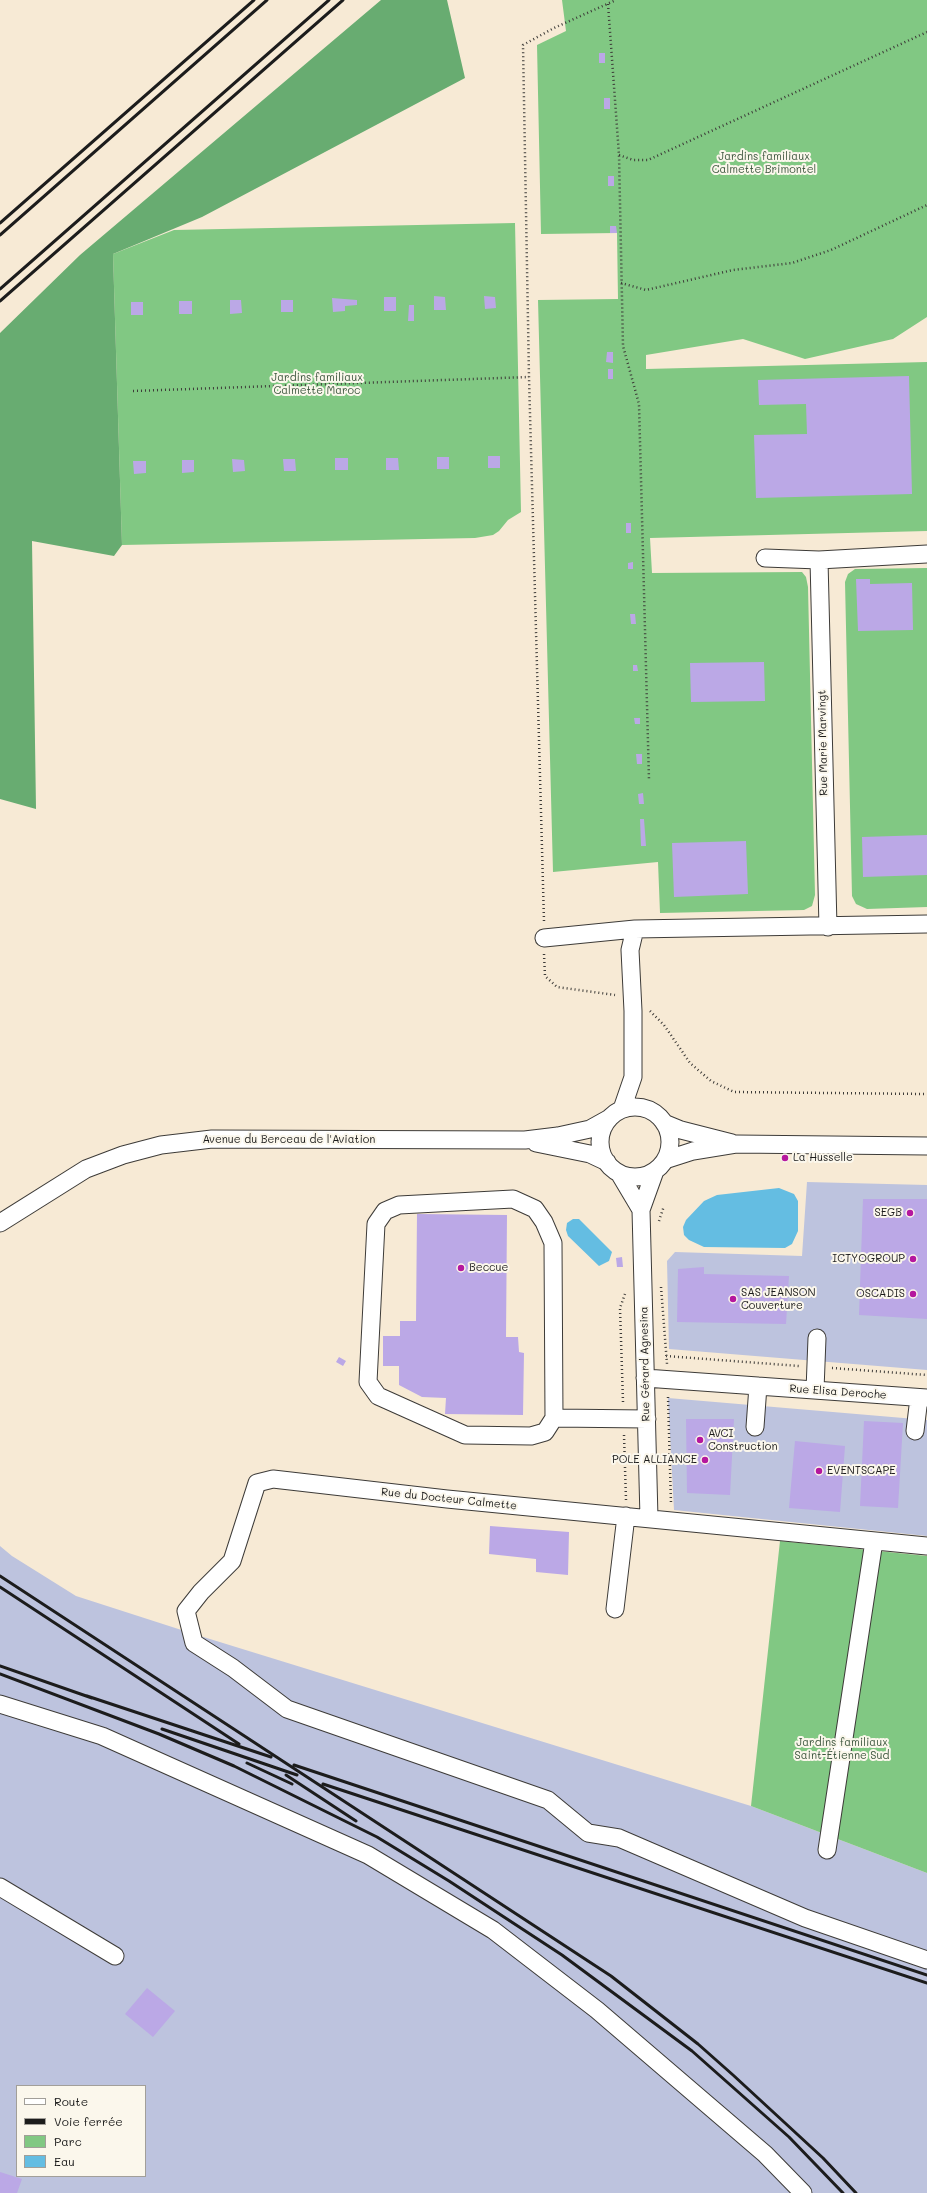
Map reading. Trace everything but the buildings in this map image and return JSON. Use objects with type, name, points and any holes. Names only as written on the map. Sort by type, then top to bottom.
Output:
[{"type":"street","points":[[765,558],[818,560],[927,554]]},
{"type":"street","name":"Rue Marie Marvingt","points":[[818,560],[828,927]]},
{"type":"street","points":[[544,938],[635,929],[828,927],[927,924]]},
{"type":"street","points":[[622,1109],[633,1077],[633,1011],[630,950],[635,929]]},
{"type":"street","points":[[633,1077],[650,1110]]},
{"type":"street","points":[[642,1210],[613,1167],[602,1154],[600,1143],[601,1135],[608,1119],[622,1109],[641,1106],[660,1117],[668,1131],[670,1143],[660,1166]]},
{"type":"street","name":"Avenue du Berceau de l'Aviation","points":[[0,1223],[86,1169],[123,1155],[160,1145],[212,1139],[524,1140],[590,1129],[608,1119]]},
{"type":"street","points":[[664,1123],[681,1130],[736,1144]]},
{"type":"street","name":"Avenue du Berceau de l'Aviation","points":[[524,1140],[590,1154],[613,1167]]},
{"type":"street","points":[[613,1167],[640,1177],[693,1151],[736,1144],[927,1146]]},
{"type":"street","name":"Rue Gérard Agnesina","points":[[649,1518],[642,1210],[660,1166]]},
{"type":"street","points":[[513,1199],[534,1209],[544,1222],[553,1243],[554,1418],[545,1432],[531,1436],[464,1435],[378,1396],[368,1382],[376,1224],[385,1211],[399,1205],[513,1199]]},
{"type":"street","points":[[815,1390],[817,1338]]},
{"type":"street","name":"Rue Elisa Deroche","points":[[645,1378],[923,1398],[915,1431]]},
{"type":"street","points":[[755,1427],[758,1386]]},
{"type":"street","points":[[554,1418],[646,1419]]},
{"type":"street","name":"Rue du Docteur Calmette","points":[[927,1546],[447,1499],[273,1479],[257,1482],[232,1561],[201,1592],[186,1611],[194,1643],[233,1668],[288,1709],[548,1800],[588,1833],[619,1838],[805,1918],[927,1960]]},
{"type":"street","points":[[615,1609],[626,1516]]},
{"type":"street","points":[[827,1850],[874,1541]]},
{"type":"street","points":[[0,1704],[102,1736],[368,1856],[493,1930],[597,2010],[765,2154],[803,2193]]},
{"type":"street","points":[[0,1887],[115,1956]]},
{"type":"path","points":[[616,0],[554,28],[523,45],[529,377],[545,976],[557,987],[614,995],[633,1011],[649,1010],[664,1025],[690,1063],[711,1081],[734,1092],[927,1094]]},
{"type":"path","points":[[608,4],[619,155],[623,346],[639,404],[649,780]]},
{"type":"path","points":[[619,155],[633,160],[648,160],[927,32]]},
{"type":"path","points":[[621,282],[646,290],[733,270],[792,263],[831,250],[927,205]]},
{"type":"path","points":[[133,391],[529,377]]},
{"type":"path","points":[[626,1516],[620,1308],[628,1288]]},
{"type":"path","points":[[666,1356],[927,1375]]},
{"type":"shaded area","points":[[807,1182],[927,1185],[927,1370],[669,1349],[667,1261],[675,1252],[802,1256]]},
{"type":"shaded area","points":[[668,1398],[927,1420],[927,1536],[674,1510]]},
{"type":"shaded area","points":[[0,1546],[12,1556],[76,1596],[197,1635],[751,1806],[927,1873],[927,2193],[0,2193]]},
{"type":"green space","points":[[381,0],[447,0],[465,78],[202,217],[113,254],[122,545],[114,556],[32,541],[36,809],[0,799],[0,333],[80,255]]},
{"type":"green space","name":"Jardins familiaux Calmette Brimontel","points":[[562,0],[927,0],[927,317],[893,339],[805,359],[743,339],[646,355],[646,369],[927,362],[927,531],[650,538],[652,573],[802,572],[806,577],[808,587],[815,895],[812,906],[804,910],[660,913],[658,862],[553,872],[538,300],[618,299],[617,233],[541,234],[537,45],[566,31]]},
{"type":"green space","name":"Jardins familiaux Calmette Maroc","points":[[515,223],[521,512],[508,520],[499,531],[493,535],[475,538],[122,545],[113,254],[174,230]]},
{"type":"green space","points":[[927,568],[927,907],[867,909],[856,904],[852,896],[845,582],[848,574],[855,569]]},
{"type":"green space","name":"Jardins familiaux Saint-Étienne Sud","points":[[780,1541],[927,1556],[927,1873],[751,1806]]},
{"type":"water","points":[[779,1188],[794,1194],[798,1201],[798,1231],[792,1244],[785,1248],[704,1247],[689,1240],[684,1235],[683,1227],[686,1220],[704,1201],[717,1195]]},
{"type":"water","points":[[573,1219],[579,1219],[612,1252],[609,1261],[599,1266],[568,1236],[566,1230],[567,1223]]},
{"type":"railway","points":[[0,223],[254,0]]},
{"type":"railway","points":[[0,235],[267,0]]},
{"type":"railway","points":[[0,289],[329,0]]},
{"type":"railway","points":[[0,301],[343,0]]},
{"type":"railway","points":[[0,1576],[611,1976],[698,2044],[823,2158],[856,2193]]},
{"type":"railway","points":[[0,1587],[239,1744]]},
{"type":"railway","points":[[0,1666],[92,1698]]},
{"type":"railway","points":[[0,1674],[159,1734],[234,1766],[377,1837],[449,1881],[562,1955],[692,2051],[789,2137],[843,2193]]},
{"type":"railway","points":[[87,1696],[271,1757]]},
{"type":"railway","points":[[162,1729],[297,1775]]},
{"type":"railway","points":[[247,1763],[292,1784]]},
{"type":"railway","points":[[294,1765],[927,1975]]},
{"type":"railway","points":[[286,1775],[356,1821]]},
{"type":"railway","points":[[323,1784],[927,1983]]},
{"type":"place","name":"La Husselle","points":[[785,1158]]},
{"type":"place","name":"SEGB","points":[[910,1213]]},
{"type":"place","name":"ICTYOGROUP","points":[[913,1259]]},
{"type":"place","name":"Beccue","points":[[461,1268]]},
{"type":"place","name":"OSCADIS","points":[[913,1294]]},
{"type":"place","name":"SAS JEANSON Couverture","points":[[733,1299]]},
{"type":"place","name":"AVCI Construction","points":[[700,1440]]},
{"type":"place","name":"POLE ALLIANCE","points":[[705,1460]]},
{"type":"place","name":"EVENTSCAPE","points":[[819,1471]]}]
